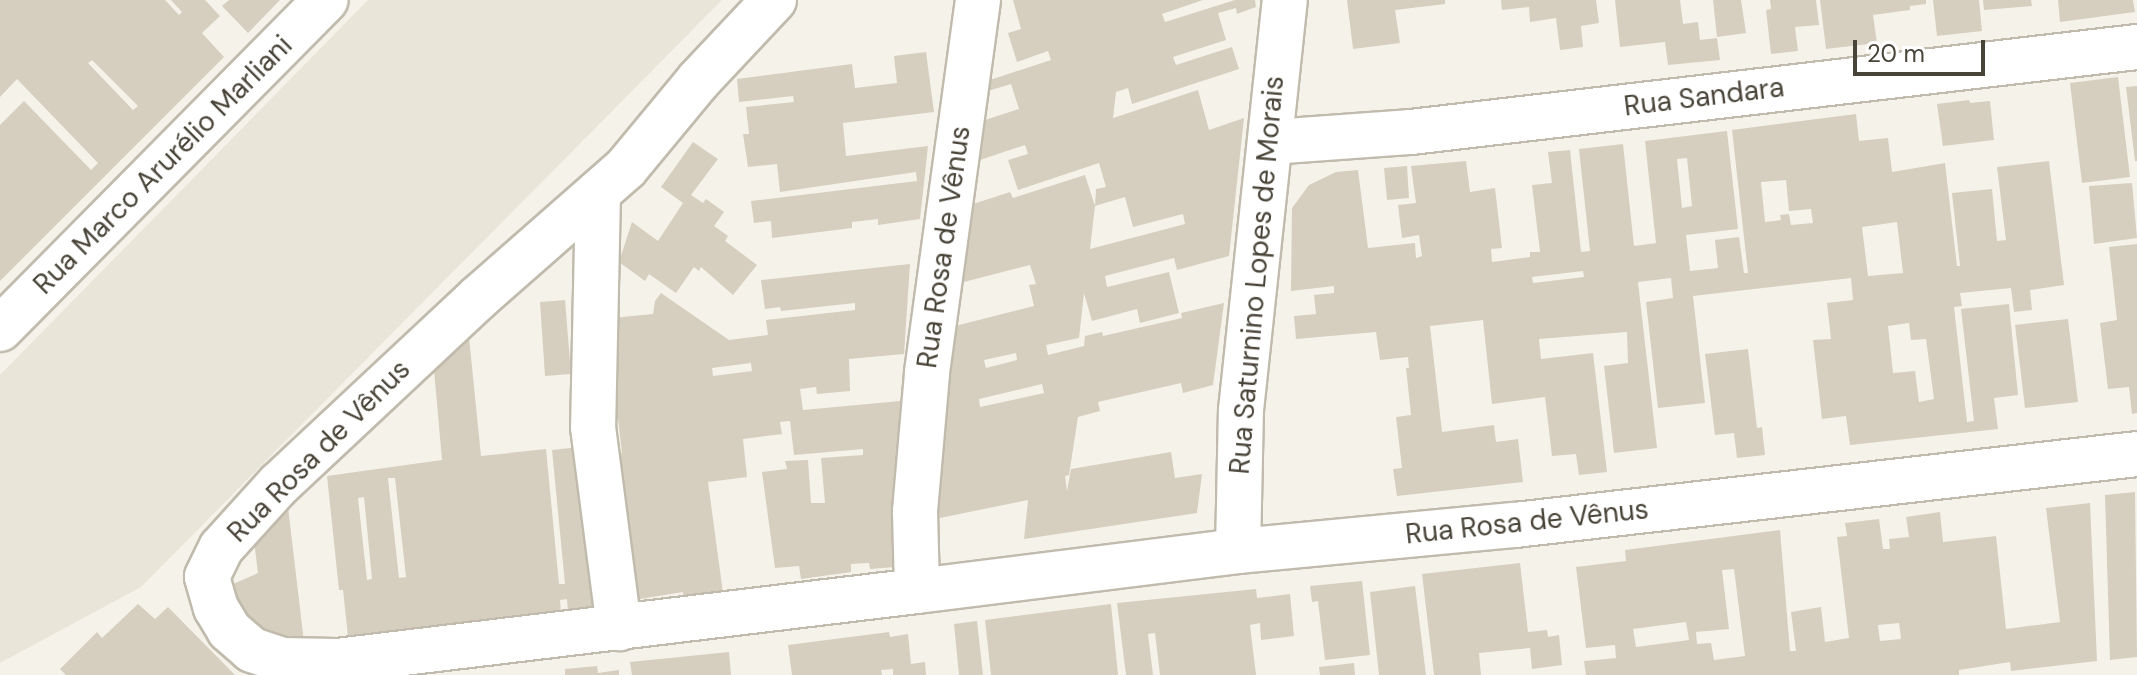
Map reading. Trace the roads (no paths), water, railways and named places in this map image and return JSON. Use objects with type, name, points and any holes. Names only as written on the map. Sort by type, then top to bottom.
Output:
[{"type":"street","name":"Rua Marco Arurélio Marliani","points":[[0,329],[326,0]]},
{"type":"street","name":"Rua Rosa de Vênus","points":[[774,0],[698,81],[626,168],[455,318],[279,484],[221,548],[207,577],[216,608],[229,630],[252,650],[282,660],[337,661],[1238,551],[1515,525],[2137,454]]},
{"type":"street","name":"Rua Rosa de Vênus","points":[[917,591],[914,541],[927,374],[978,0]]},
{"type":"street","name":"Rua Saturnino Lopes de Morais","points":[[1238,551],[1241,410],[1285,0]]},
{"type":"street","name":"Rua Sandara","points":[[1271,142],[1411,132],[2137,47]]},
{"type":"street","points":[[598,193],[593,427],[619,628]]}]
